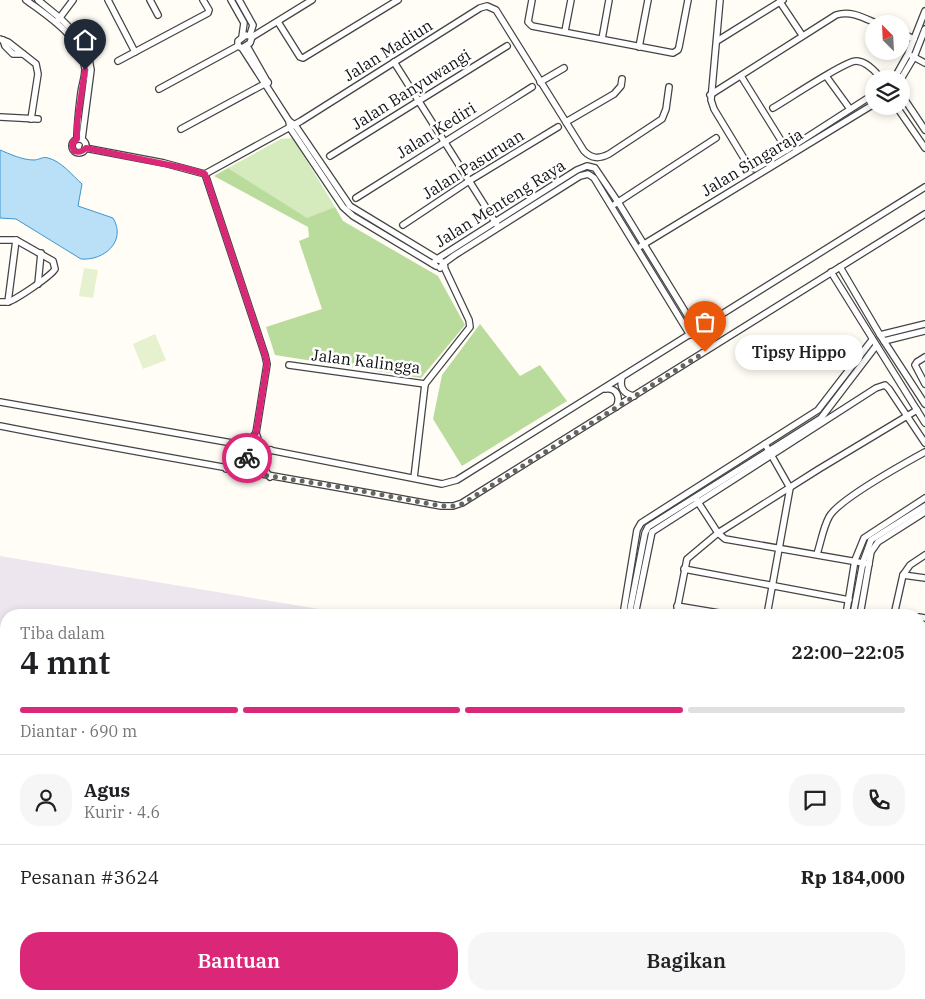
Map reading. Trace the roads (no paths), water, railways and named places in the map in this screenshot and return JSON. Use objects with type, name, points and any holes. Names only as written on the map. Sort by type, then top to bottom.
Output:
[{"type":"street","points":[[26,0],[76,34],[88,53],[91,70],[79,139]]},
{"type":"street","points":[[38,0],[58,20]]},
{"type":"street","points":[[58,20],[74,0]]},
{"type":"street","points":[[108,0],[135,52]]},
{"type":"street","points":[[151,0],[158,15]]},
{"type":"street","points":[[118,61],[208,12],[203,0]]},
{"type":"street","points":[[231,0],[244,22],[242,37],[238,41],[242,47]]},
{"type":"street","points":[[159,89],[250,43],[253,25],[239,0]]},
{"type":"street","points":[[242,37],[251,36],[278,22],[312,0]]},
{"type":"street","points":[[278,22],[300,57],[303,58],[398,0]]},
{"type":"street","points":[[532,0],[529,25],[673,53],[678,50],[688,0]]},
{"type":"street","points":[[564,31],[570,0]]},
{"type":"street","points":[[602,39],[609,0]]},
{"type":"street","points":[[639,47],[648,0]]},
{"type":"street","points":[[720,0],[710,95],[714,110],[748,166],[755,170],[865,100]]},
{"type":"street","points":[[717,41],[782,1],[802,35]]},
{"type":"street","name":"Jalan Madiun","points":[[205,174],[293,126],[480,8],[488,6],[496,10],[584,150],[596,158],[609,154],[662,119],[666,109],[669,87]]},
{"type":"street","points":[[900,70],[911,55],[914,39],[925,11]]},
{"type":"street","points":[[710,95],[826,20],[844,12],[853,13],[865,18]]},
{"type":"street","points":[[905,70],[925,29]]},
{"type":"street","points":[[910,37],[914,39]]},
{"type":"street","points":[[0,117],[35,119],[38,74],[38,68],[34,61],[23,54],[13,54],[5,46],[2,39]]},
{"type":"street","name":"Jalan Banyuwangi","points":[[330,156],[507,46]]},
{"type":"street","name":"Jalan Menteng Raya","points":[[242,47],[348,212],[444,267],[499,228],[580,176],[588,174],[594,178],[690,334]]},
{"type":"street","points":[[911,55],[925,63]]},
{"type":"street","points":[[773,108],[826,76],[856,61],[874,70]]},
{"type":"street","points":[[394,62],[499,228]]},
{"type":"street","points":[[540,82],[564,68]]},
{"type":"street","points":[[741,76],[787,150]]},
{"type":"street","points":[[826,76],[850,109]]},
{"type":"street","points":[[566,122],[614,94],[622,86],[622,79]]},
{"type":"street","points":[[181,129],[267,85]]},
{"type":"street","name":"Jalan Kediri","points":[[356,198],[532,87]]},
{"type":"street","points":[[910,108],[925,130]]},
{"type":"street","name":"Jalan Singaraja","points":[[637,248],[865,109]]},
{"type":"street","points":[[902,115],[925,148]]},
{"type":"street","name":"Jalan Pasuruan","points":[[403,225],[558,127]]},
{"type":"street","points":[[611,206],[716,138]]},
{"type":"street","points":[[79,139],[85,143],[86,148]]},
{"type":"street","points":[[79,139],[73,142],[72,146],[74,151],[78,153],[86,148],[205,174],[267,364],[256,433],[258,448],[252,473]]},
{"type":"street","name":"Jalan Menteng Raya","points":[[435,261],[577,170],[587,166],[595,168],[697,331]]},
{"type":"street","points":[[0,402],[271,450],[442,484],[457,480],[925,187]]},
{"type":"street","points":[[0,426],[226,469],[441,506],[462,504],[925,214]]},
{"type":"street","points":[[0,240],[16,240],[53,260],[55,268],[48,278],[8,302],[0,302]]},
{"type":"street","points":[[8,302],[16,240]]},
{"type":"street","points":[[38,284],[41,253]]},
{"type":"street","name":"Jalan Kalingga","points":[[290,365],[425,384],[470,327],[469,320],[444,267]]},
{"type":"street","points":[[840,267],[882,338],[925,404]]},
{"type":"street","points":[[832,272],[872,340],[924,421]]},
{"type":"street","points":[[858,316],[866,312]]},
{"type":"street","points":[[882,338],[925,324]]},
{"type":"street","points":[[882,338],[925,331]]},
{"type":"street","points":[[624,609],[637,530],[641,523],[818,410],[872,340]]},
{"type":"street","points":[[825,418],[876,346]]},
{"type":"street","points":[[925,356],[915,365],[925,384]]},
{"type":"street","points":[[622,377],[622,388],[629,395],[634,396]]},
{"type":"street","points":[[414,478],[425,384]]},
{"type":"street","points":[[636,609],[652,532],[697,500],[825,418],[883,385],[889,389],[925,444]]},
{"type":"street","points":[[603,389],[615,390],[618,396],[616,408]]},
{"type":"street","points":[[677,609],[687,559],[718,533],[917,410]]},
{"type":"street","points":[[245,472],[249,446],[252,436],[256,433]]},
{"type":"street","points":[[226,469],[231,467],[238,459],[239,453],[233,444]]},
{"type":"street","points":[[765,444],[790,488],[768,609]]},
{"type":"street","points":[[270,476],[267,473],[264,458],[271,450]]},
{"type":"street","points":[[817,554],[826,525],[834,510],[925,452]]},
{"type":"street","points":[[691,491],[718,533],[724,539],[866,563]]},
{"type":"street","points":[[854,609],[871,540],[925,498]]},
{"type":"street","points":[[630,609],[645,533],[648,527],[697,500]]},
{"type":"street","points":[[847,609],[855,560],[864,538],[923,510]]},
{"type":"street","points":[[861,609],[866,563],[877,542],[923,510]]},
{"type":"street","points":[[895,609],[903,575],[910,565],[925,555]]},
{"type":"street","points":[[684,569],[849,600]]},
{"type":"street","points":[[903,575],[925,578]]},
{"type":"street","points":[[677,606],[695,609]]},
{"type":"water","points":[[0,150],[25,159],[48,158],[66,169],[82,184],[78,206],[113,218],[117,226],[117,234],[111,248],[98,257],[81,259],[16,219],[0,218]]},
{"type":"place","name":"Tipsy Hippo","points":[[705,352]]}]
